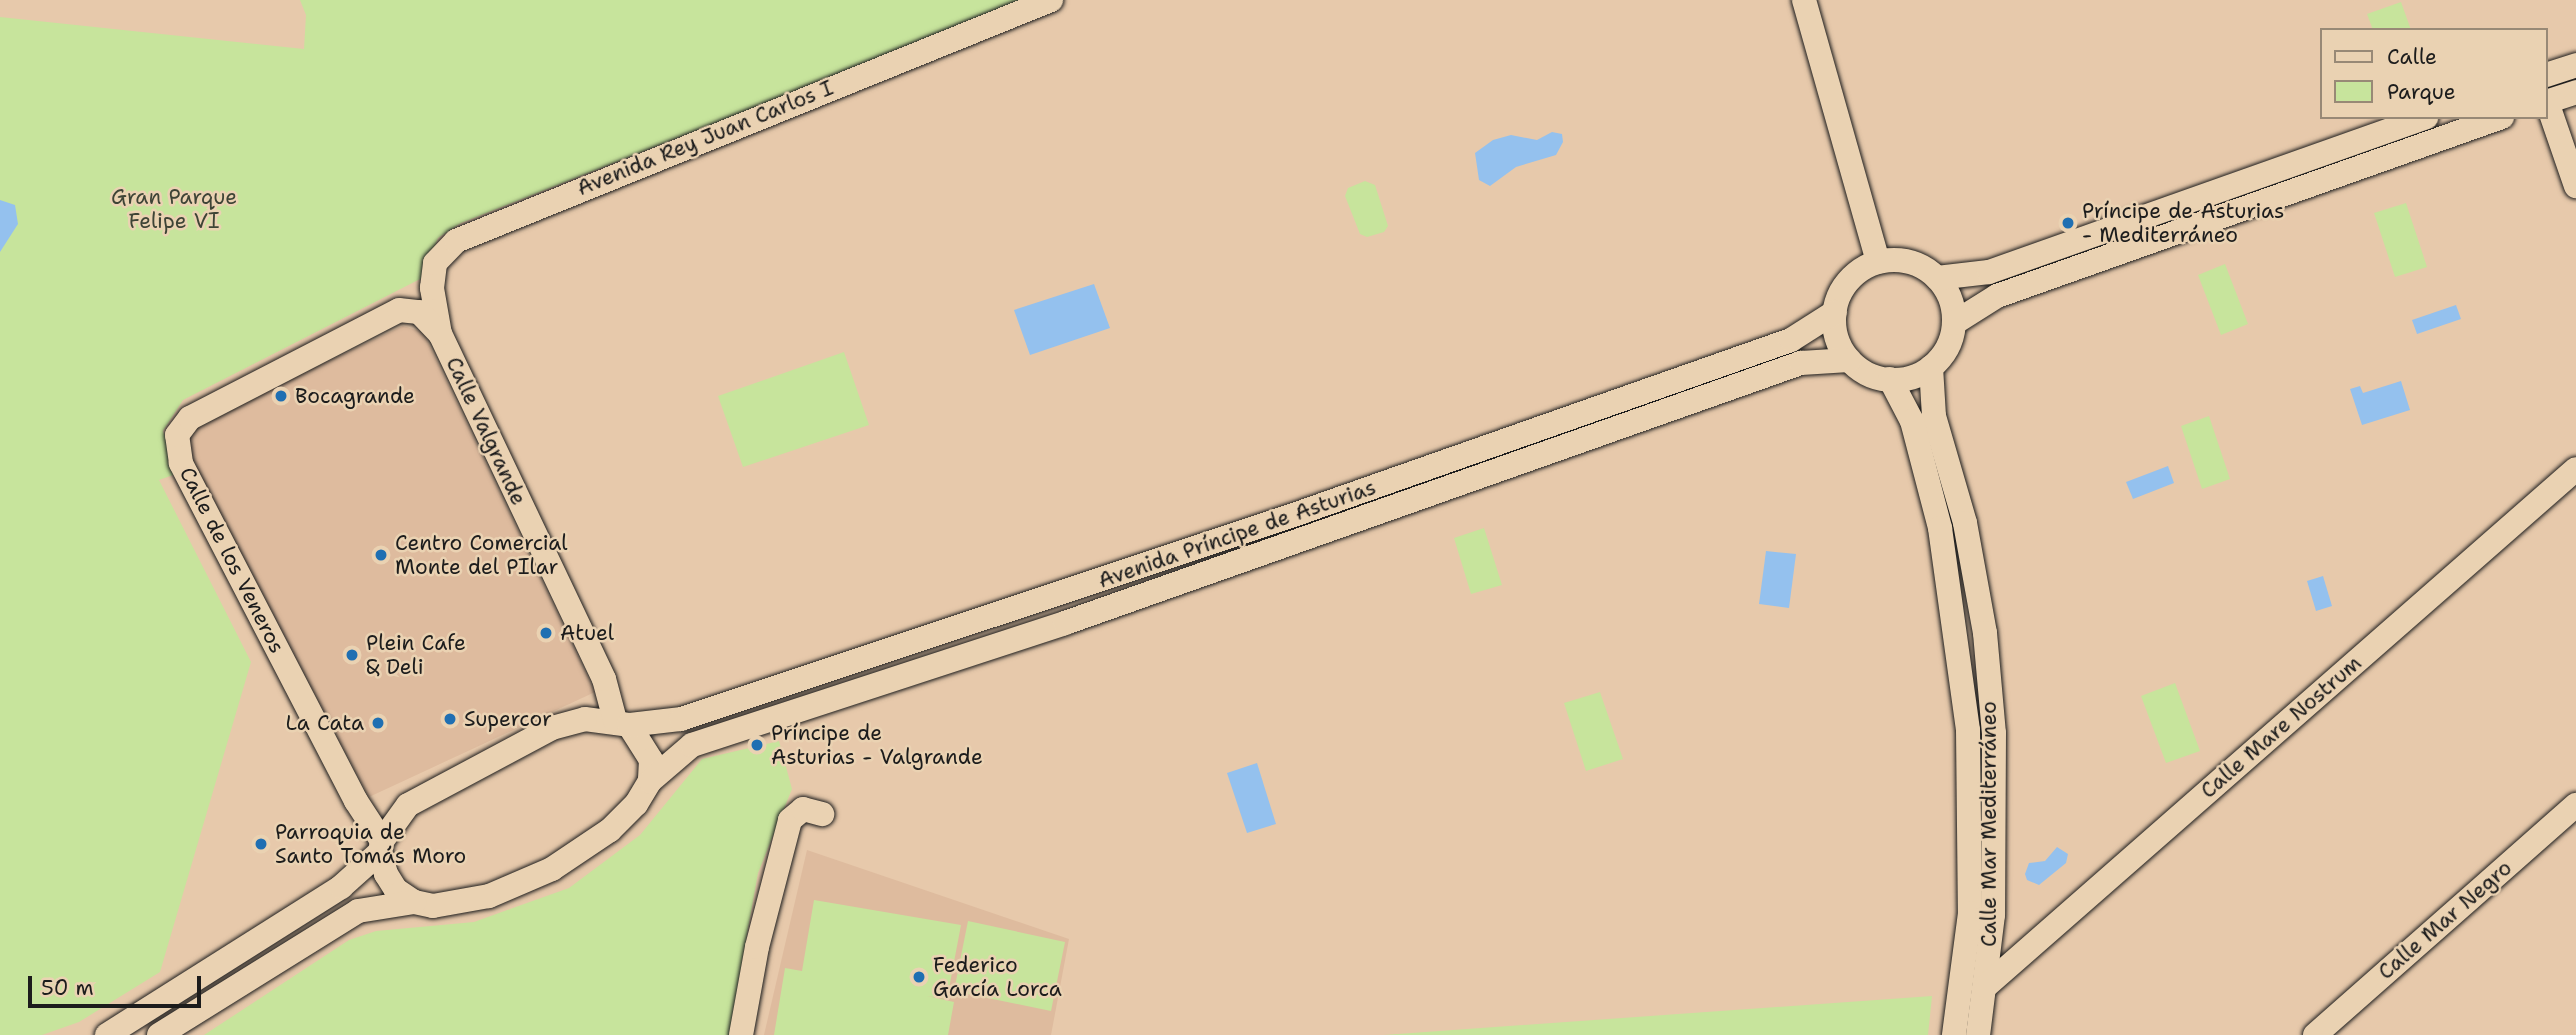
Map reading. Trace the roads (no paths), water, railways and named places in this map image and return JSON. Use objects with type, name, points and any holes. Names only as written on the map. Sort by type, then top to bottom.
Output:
[{"type":"street","name":"Avenida Rey Juan Carlos I","points":[[440,334],[432,288],[435,263],[456,241],[1051,0]]},
{"type":"street","points":[[1804,0],[1878,262]]},
{"type":"street","points":[[2548,74],[2576,65]]},
{"type":"street","points":[[2548,102],[2576,92]]},
{"type":"street","points":[[2548,105],[2576,186]]},
{"type":"street","points":[[1937,278],[1989,272],[2420,119]]},
{"type":"street","points":[[1954,323],[1997,296],[2496,119]]},
{"type":"street","points":[[1878,262],[1909,262],[1937,278],[1950,299],[1954,323],[1947,347],[1931,367],[1905,379],[1890,379],[1875,377],[1849,360],[1835,329],[1835,312],[1849,280],[1878,262]]},
{"type":"street","name":"Calle de los Veneros","points":[[414,902],[391,882],[381,847],[181,463],[177,435],[190,418],[399,310],[419,312],[440,334]]},
{"type":"street","name":"Avenida Príncipe de Asturias","points":[[107,1035],[341,887],[381,847],[408,805],[457,776],[552,728],[585,719],[622,723],[681,719],[1303,512],[1791,340],[1835,312]]},
{"type":"street","name":"Calle Valgrande","points":[[440,334],[604,679],[622,723],[651,760],[650,781]]},
{"type":"street","name":"Avenida Príncipe de Asturias","points":[[159,1035],[358,911],[414,902],[453,905],[489,896],[552,869],[610,830],[636,804],[650,781],[692,745],[1078,618],[1801,363],[1849,360]]},
{"type":"street","name":"Calle Mar Mediterráneo","points":[[1931,367],[1934,416],[1965,523],[1985,633],[1994,733],[1993,915],[1978,1035]]},
{"type":"street","name":"Calle Mar Mediterráneo","points":[[1890,379],[1912,421],[1940,528],[1968,730],[1970,913],[1954,1035]]},
{"type":"street","name":"Calle Mare Nostrum","points":[[1986,986],[2576,468]]},
{"type":"street","name":"Calle Mar Negro","points":[[2315,1035],[2576,805]]},
{"type":"street","points":[[741,1035],[757,947],[790,820],[803,809],[822,814]]},
{"type":"water","points":[[1552,132],[1562,134],[1563,142],[1556,155],[1516,167],[1490,186],[1479,180],[1475,153],[1493,140],[1511,135],[1537,140]]},
{"type":"water","points":[[0,200],[15,205],[18,224],[0,252]]},
{"type":"water","points":[[1094,284],[1110,328],[1030,355],[1014,310]]},
{"type":"water","points":[[2456,305],[2461,319],[2417,334],[2412,320]]},
{"type":"water","points":[[2401,381],[2410,410],[2362,425],[2350,389],[2360,386],[2363,393]]},
{"type":"water","points":[[2168,466],[2174,483],[2133,499],[2126,482]]},
{"type":"water","points":[[1766,551],[1796,554],[1789,608],[1759,604]]},
{"type":"water","points":[[2323,576],[2332,606],[2316,611],[2307,581]]},
{"type":"water","points":[[1257,763],[1276,824],[1247,833],[1227,773]]},
{"type":"water","points":[[2057,847],[2068,854],[2066,863],[2039,885],[2027,880],[2025,874],[2029,863],[2045,861]]},
{"type":"place","name":"Príncipe de Asturias - Mediterráneo","points":[[2068,223]]},
{"type":"place","name":"Bocagrande","points":[[281,396]]},
{"type":"place","name":"Centro Comercial Monte del PIlar","points":[[381,555]]},
{"type":"place","name":"Atuel","points":[[546,633]]},
{"type":"place","name":"Plein Cafe & Deli","points":[[352,655]]},
{"type":"place","name":"Supercor","points":[[450,719]]},
{"type":"place","name":"La Cata","points":[[378,723]]},
{"type":"place","name":"Príncipe de Asturias - Valgrande","points":[[757,745]]},
{"type":"place","name":"Parroquia de Santo Tomás Moro","points":[[261,844]]},
{"type":"place","name":"Federico García Lorca","points":[[919,977]]},
{"type":"park label","name":"Gran Parque Felipe VI","points":[[174,209]]}]
